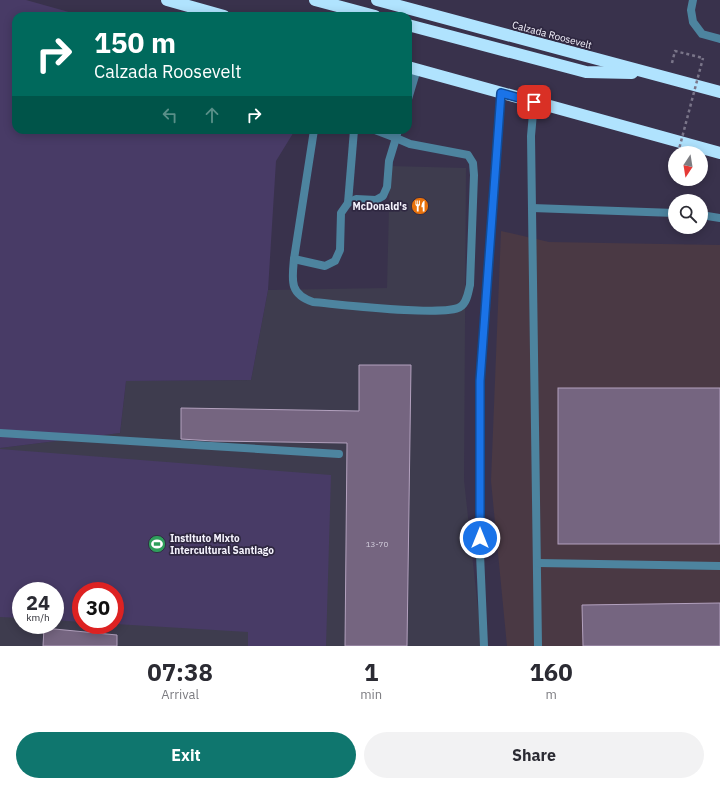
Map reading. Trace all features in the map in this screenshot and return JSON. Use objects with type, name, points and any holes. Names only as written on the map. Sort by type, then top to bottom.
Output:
[{"type":"highway","points":[[167,0],[210,12]]},
{"type":"highway","points":[[315,0],[360,12]]},
{"type":"highway","name":"Calzada Roosevelt","points":[[377,0],[720,92]]},
{"type":"highway","points":[[412,26],[586,72],[651,74]]},
{"type":"highway","points":[[413,68],[720,153]]},
{"type":"street","points":[[693,0],[691,10],[693,22],[702,34],[720,39]]},
{"type":"street","points":[[484,646],[480,554],[480,381],[501,93]]},
{"type":"street","points":[[534,102],[531,136],[538,646]]},
{"type":"street","points":[[294,259],[325,266],[335,261],[340,250],[341,213],[348,203],[356,199],[376,200],[383,196],[386,188],[389,161],[397,134],[410,144],[468,155],[473,163],[474,175],[470,286],[466,300],[460,307],[448,310],[424,311],[313,302],[303,298],[296,291],[292,278],[294,259],[313,134]]},
{"type":"street","points":[[348,203],[354,134]]},
{"type":"street","points":[[532,208],[668,213]]},
{"type":"street","points":[[708,216],[720,218]]},
{"type":"street","points":[[0,433],[339,454]]},
{"type":"street","points":[[538,562],[720,566]]},
{"type":"path","points":[[675,51],[703,58],[680,146]]},
{"type":"shaded area","points":[[0,0],[26,0],[69,12],[12,12],[12,134],[293,134],[276,161],[268,290],[251,380],[126,381],[120,433],[0,448]]},
{"type":"shaded area","points":[[390,166],[466,168],[464,480],[482,646],[0,646],[0,448],[120,433],[126,381],[251,380],[268,290],[387,288]]},
{"type":"shaded area","points":[[501,231],[549,242],[720,245],[720,646],[507,646],[491,481]]},
{"type":"shaded area","name":"Instituto Mixto Intercultural Santiago","points":[[0,449],[331,475],[326,646],[248,646],[248,632],[124,625],[124,582],[72,582],[72,621],[64,621],[64,582],[12,582],[12,618],[0,617]]},
{"type":"building","points":[[359,365],[411,365],[407,646],[345,646],[347,443],[213,441],[181,439],[181,408],[359,411]]},
{"type":"building","points":[[558,388],[720,388],[720,544],[558,544]]},
{"type":"building","points":[[720,603],[720,646],[583,646],[582,605]]},
{"type":"building","points":[[64,630],[72,631],[72,634],[117,635],[117,646],[43,646],[44,634],[64,634]]},
{"type":"place","name":"McDonald's","points":[[420,206]]},
{"type":"place","name":"Instituto Mixto Intercultural Santiago","points":[[157,544]]},
{"type":"route","points":[[480,538],[480,381],[501,93],[534,102]]}]
